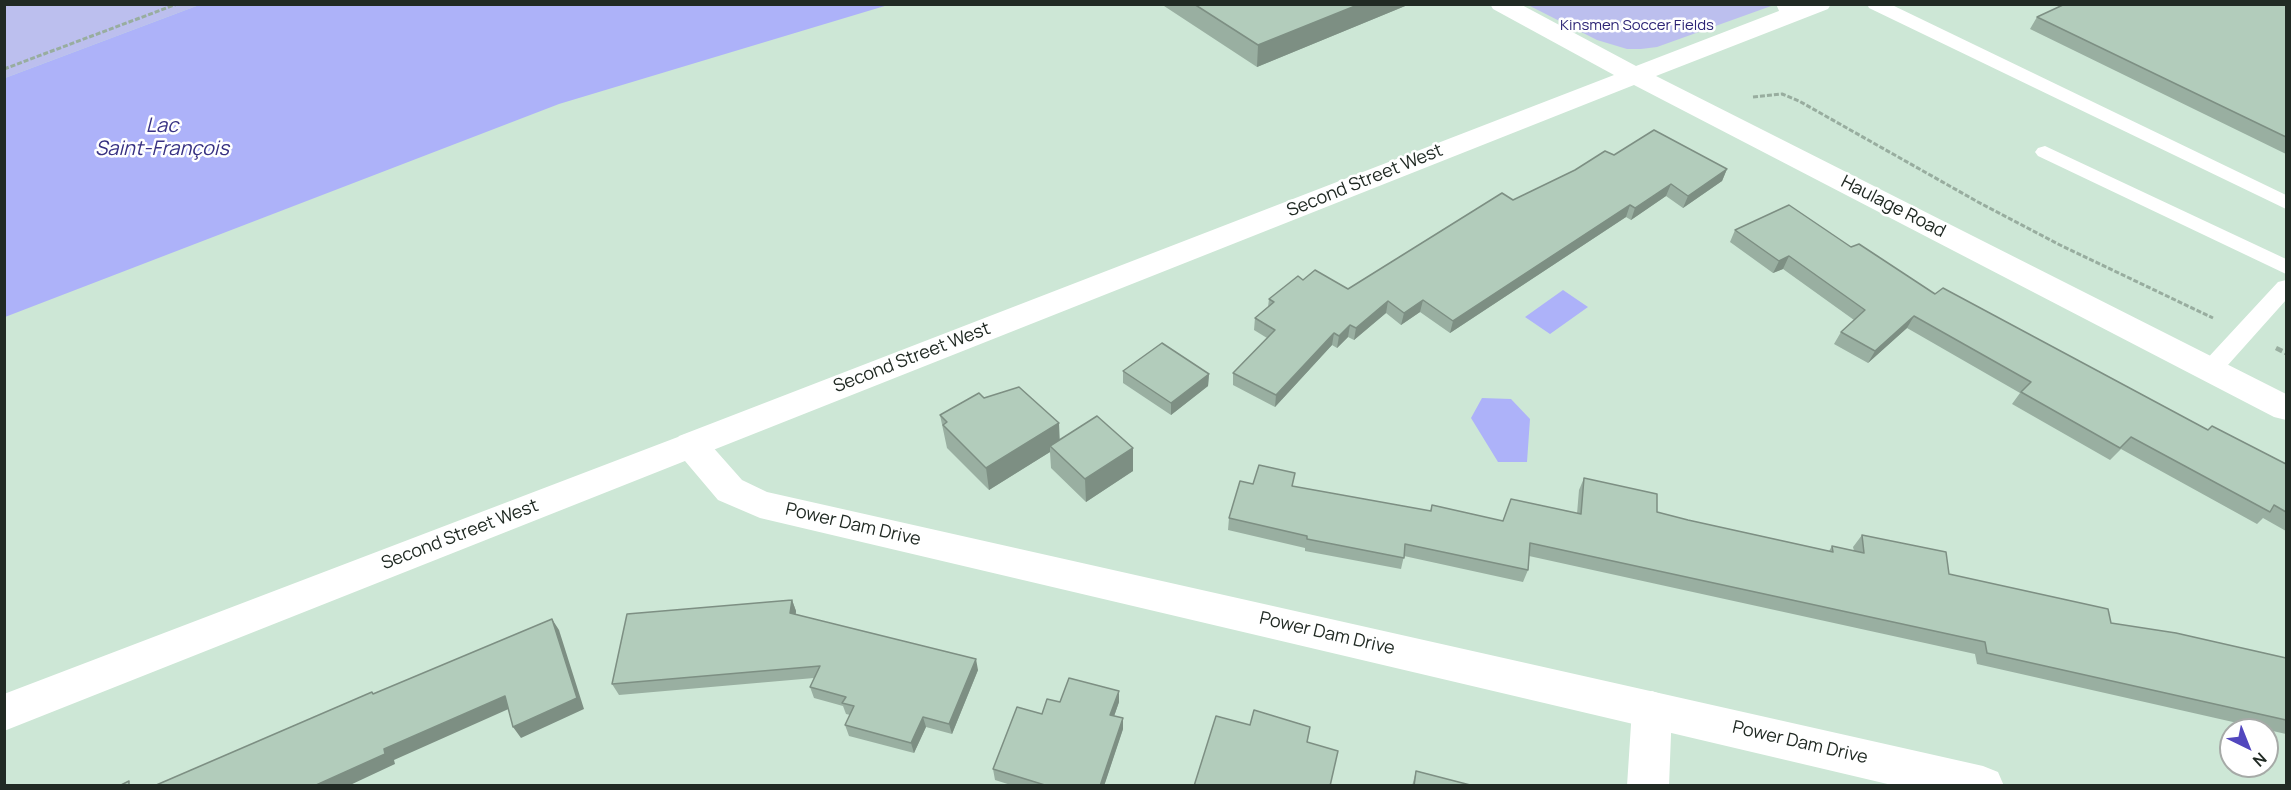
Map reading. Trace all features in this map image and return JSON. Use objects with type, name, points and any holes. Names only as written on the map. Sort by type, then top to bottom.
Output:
[{"type":"street","name":"Haulage Road","points":[[1501,4],[1711,115],[2286,408]]},
{"type":"street","name":"Second Street West","points":[[4,713],[1634,75],[1787,10],[1820,4]]},
{"type":"street","name":"Power Dam Drive","points":[[691,445],[730,489],[760,504],[1983,786]]},
{"type":"street","points":[[1648,786],[1653,709]]},
{"type":"lane","points":[[1875,4],[2286,203]]},
{"type":"lane","points":[[2045,152],[2286,267]]},
{"type":"lane","points":[[2211,369],[2286,287]]},
{"type":"path","points":[[4,69],[177,4]]},
{"type":"path","points":[[1711,115],[1742,100],[1765,94],[1782,94],[1799,100],[1978,202],[2060,245],[2286,353]]},
{"type":"green space","points":[[5,5],[199,5],[5,78]]},
{"type":"green space","name":"Kinsmen Soccer Fields","points":[[1528,5],[1774,5],[1657,47],[1627,49],[1597,40]]},
{"type":"water","name":"Lac Saint-François","points":[[199,5],[888,5],[559,104],[5,317],[5,78]]},
{"type":"water","points":[[1563,290],[1588,307],[1550,334],[1525,317]]},
{"type":"water","points":[[1482,398],[1511,399],[1530,419],[1527,462],[1498,462],[1471,418]]},
{"type":"building","points":[[1194,4],[1360,4],[1258,45]]},
{"type":"building","points":[[2065,4],[2286,4],[2286,137],[2037,17]]},
{"type":"building","points":[[1654,130],[1727,169],[1688,196],[1671,184],[1635,208],[1630,205],[1453,321],[1423,300],[1404,313],[1388,301],[1356,328],[1350,325],[1339,336],[1334,333],[1276,395],[1233,373],[1275,330],[1255,318],[1274,302],[1269,299],[1298,276],[1303,280],[1315,270],[1348,289],[1502,193],[1513,200],[1575,170],[1605,151],[1614,155]]},
{"type":"building","points":[[1789,205],[1851,247],[1859,244],[1935,294],[1943,288],[2208,430],[2212,426],[2286,464],[2286,512],[2274,505],[2270,512],[2131,437],[2120,448],[2021,392],[2031,382],[1914,316],[1875,351],[1841,332],[1865,310],[1789,256],[1779,261],[1735,230]]},
{"type":"building","points":[[1162,343],[1209,374],[1171,403],[1123,371]]},
{"type":"building","points":[[1019,387],[1059,423],[986,468],[943,425],[947,422],[940,415],[979,393],[984,398]]},
{"type":"building","points":[[1097,416],[1133,448],[1085,479],[1050,446]]},
{"type":"building","points":[[1259,465],[1295,473],[1292,486],[1431,511],[1432,505],[1503,521],[1511,499],[1581,514],[1584,478],[1657,494],[1657,512],[1833,552],[1832,546],[1864,553],[1862,535],[1946,552],[1949,574],[2108,609],[2111,623],[2176,633],[2286,658],[2286,720],[1987,653],[1985,642],[1530,543],[1528,570],[1405,544],[1404,558],[1307,539],[1307,536],[1229,518],[1240,481],[1253,484]]},
{"type":"building","points":[[792,600],[790,613],[976,659],[949,724],[923,717],[911,743],[845,725],[854,706],[842,703],[846,697],[810,687],[820,666],[612,684],[627,614]]},
{"type":"building","points":[[552,619],[577,698],[513,727],[505,696],[384,749],[385,754],[314,786],[154,786],[372,692],[373,694]]},
{"type":"building","points":[[1069,678],[1119,691],[1110,715],[1123,718],[1100,786],[1048,786],[993,769],[1017,707],[1042,714],[1047,699],[1060,702]]},
{"type":"building","points":[[1254,710],[1310,727],[1307,742],[1338,751],[1330,786],[1194,786],[1216,716],[1250,725]]},
{"type":"building","points":[[1416,771],[1474,786],[1414,786]]},
{"type":"building","points":[[129,781],[129,786],[119,786]]}]
